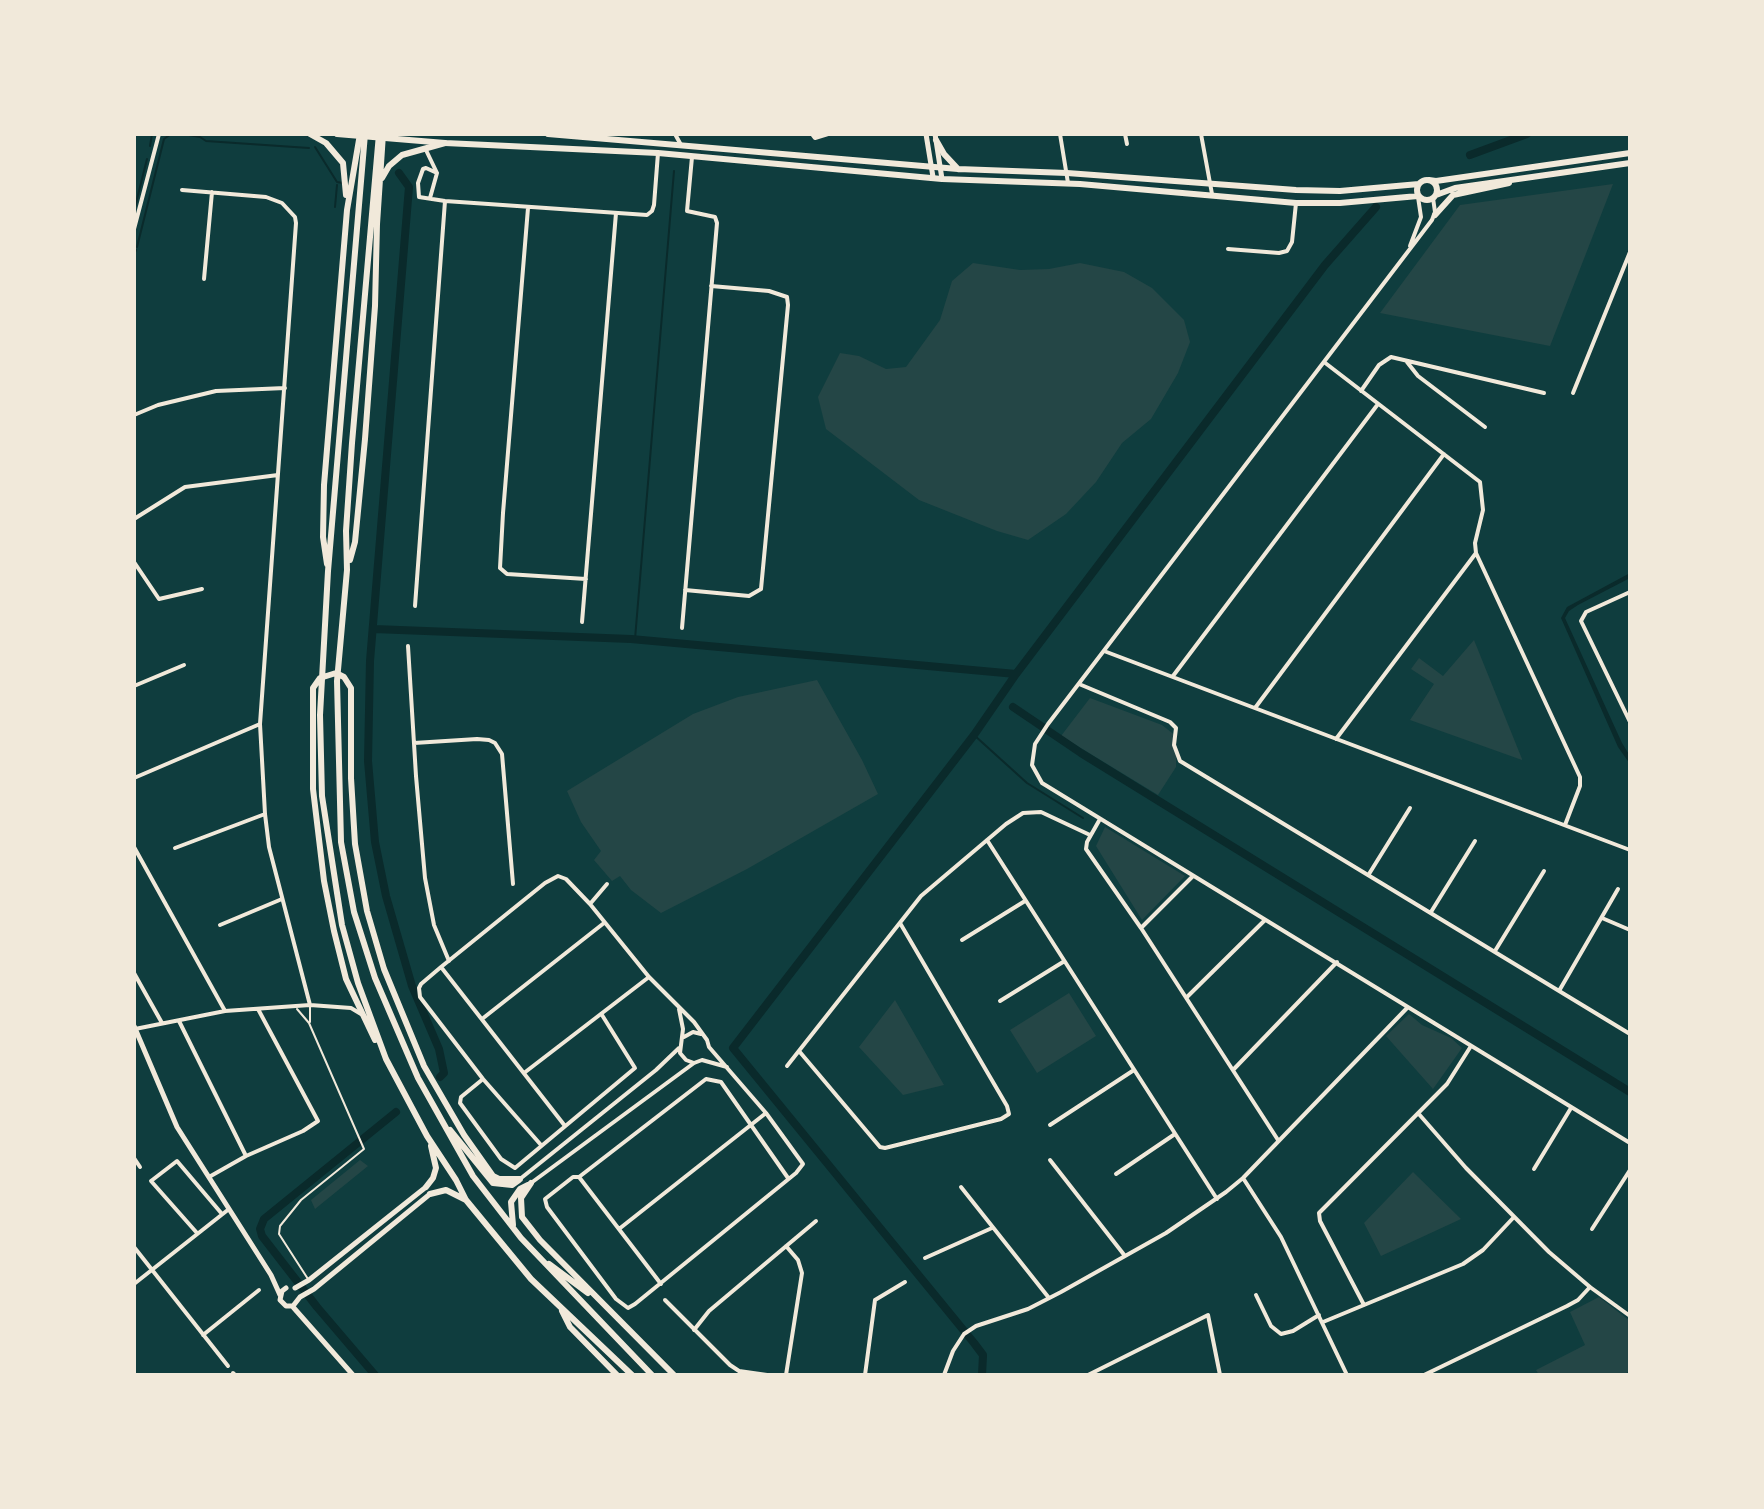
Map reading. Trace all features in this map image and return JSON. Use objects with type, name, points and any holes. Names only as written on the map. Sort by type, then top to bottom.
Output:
[{"type":"main road","points":[[310,134],[326,143],[343,163],[347,210]]},
{"type":"main road","points":[[337,134],[381,135],[445,143],[658,153],[942,179],[1068,183],[1296,203],[1418,196],[1427,201],[1455,188],[1630,163]]},
{"type":"main road","points":[[548,134],[958,169],[1340,191],[1409,186],[1429,180],[1630,153]]},
{"type":"main road","points":[[328,571],[323,537],[324,485],[347,210],[362,135]]},
{"type":"main road","points":[[362,135],[328,571],[320,715],[324,809],[342,925],[358,983],[386,1059]]},
{"type":"main road","points":[[347,570],[355,542],[365,439],[382,179],[381,135]]},
{"type":"main road","points":[[381,135],[346,531],[347,570],[337,681],[341,842],[354,912],[375,978],[418,1078],[473,1176],[521,1238],[652,1375]]},
{"type":"main road","points":[[572,135],[584,148]]},
{"type":"main road","points":[[936,137],[944,154],[958,169]]},
{"type":"main road","points":[[382,179],[394,161],[408,152],[445,143]]},
{"type":"main road","points":[[744,161],[748,154],[746,149]]},
{"type":"main road","points":[[352,179],[364,165],[370,164],[379,169],[382,179]]},
{"type":"main road","points":[[1435,215],[1453,195],[1497,187],[1524,177]]},
{"type":"main road","points":[[1429,180],[1437,187],[1435,197]]},
{"type":"main road","points":[[1418,196],[1416,190],[1419,184]]},
{"type":"main road","points":[[520,1179],[493,1176],[464,1135],[424,1066],[384,969],[367,911],[355,844],[351,688],[344,677],[329,674],[320,678],[313,688],[313,789],[324,881],[334,931],[346,979],[361,1014],[400,1089],[466,1200],[496,1239],[561,1308],[632,1375]]},
{"type":"main road","points":[[384,969],[388,1006]]},
{"type":"main road","points":[[436,1111],[487,1179],[501,1186],[512,1185],[520,1179]]},
{"type":"main road","points":[[426,1187],[436,1168],[427,1136]]},
{"type":"main road","points":[[521,1238],[512,1221],[511,1202],[520,1189],[531,1183]]},
{"type":"main road","points":[[531,1183],[521,1198],[522,1217],[540,1240],[674,1375]]},
{"type":"main road","points":[[430,1194],[446,1190],[466,1200]]},
{"type":"main road","points":[[537,1254],[598,1300]]},
{"type":"main road","points":[[561,1308],[570,1327],[617,1375]]},
{"type":"street","points":[[134,229],[159,134]]},
{"type":"street","points":[[675,134],[681,145]]},
{"type":"street","points":[[812,134],[815,138],[828,134]]},
{"type":"street","points":[[926,134],[933,177]]},
{"type":"street","points":[[1060,134],[1068,183]]},
{"type":"street","points":[[1125,134],[1127,144]]},
{"type":"street","points":[[1201,134],[1212,195]]},
{"type":"street","points":[[936,137],[942,179]]},
{"type":"street","points":[[425,148],[437,173],[430,198]]},
{"type":"street","points":[[437,173],[426,168],[420,173],[418,196],[528,208],[647,215],[652,211],[658,153]]},
{"type":"street","points":[[682,628],[717,219],[687,211],[692,157]]},
{"type":"street","points":[[182,190],[266,197],[282,203],[295,217],[260,724],[269,847],[310,1005]]},
{"type":"street","points":[[204,279],[212,192]]},
{"type":"street","points":[[1403,259],[1419,225],[1422,207],[1418,196]]},
{"type":"street","points":[[1435,197],[1435,215],[1403,259],[1048,724],[1035,744],[1032,765],[1042,783],[1630,1143]]},
{"type":"street","points":[[415,606],[445,201]]},
{"type":"street","points":[[1228,249],[1287,251],[1292,242],[1296,203]]},
{"type":"street","points":[[528,208],[500,568],[507,574],[586,579]]},
{"type":"street","points":[[582,622],[616,213]]},
{"type":"street","points":[[1573,393],[1630,252]]},
{"type":"street","points":[[685,590],[749,596],[761,589],[788,305],[787,297],[769,291],[710,286]]},
{"type":"street","points":[[1361,391],[1384,359],[1391,357],[1544,393]]},
{"type":"street","points":[[1405,361],[1418,376],[1485,427]]},
{"type":"street","points":[[1324,362],[1480,482],[1483,510],[1475,543],[1476,553],[1580,777],[1580,786],[1565,825]]},
{"type":"street","points":[[134,415],[158,405],[216,391],[285,388]]},
{"type":"street","points":[[1173,676],[1378,404]]},
{"type":"street","points":[[1255,708],[1444,454]]},
{"type":"street","points":[[134,519],[185,487],[278,475]]},
{"type":"street","points":[[1335,739],[1476,553]]},
{"type":"street","points":[[134,562],[159,599],[202,589]]},
{"type":"street","points":[[1630,592],[1582,616],[1582,625],[1630,722]]},
{"type":"street","points":[[408,646],[425,878],[434,925],[449,961]]},
{"type":"street","points":[[1104,651],[1630,850]]},
{"type":"street","points":[[134,686],[184,665]]},
{"type":"street","points":[[1079,684],[1170,722],[1176,728],[1174,745],[1180,761],[1630,1034]]},
{"type":"street","points":[[134,778],[260,724]]},
{"type":"street","points":[[413,743],[477,739],[495,743],[502,754],[513,884]]},
{"type":"street","points":[[1369,874],[1410,808]]},
{"type":"street","points":[[787,1066],[921,896],[1012,820],[1033,811],[1090,835]]},
{"type":"street","points":[[175,848],[265,814]]},
{"type":"street","points":[[1100,819],[1086,849],[1141,928],[1278,1140]]},
{"type":"street","points":[[987,840],[1217,1199]]},
{"type":"street","points":[[1431,912],[1475,841]]},
{"type":"street","points":[[134,847],[225,1011]]},
{"type":"street","points":[[1495,951],[1544,871]]},
{"type":"street","points":[[541,1145],[483,1079],[420,997],[419,988],[554,876],[566,879],[590,904],[649,977],[694,1022],[709,1047],[766,1113],[803,1164],[788,1178],[661,1284],[628,1308],[616,1299],[545,1203],[547,1197],[573,1177],[579,1177],[710,1078],[721,1082],[788,1178]]},
{"type":"street","points":[[1141,928],[1193,876]]},
{"type":"street","points":[[590,904],[607,884]]},
{"type":"street","points":[[1559,991],[1618,889]]},
{"type":"street","points":[[220,925],[282,899]]},
{"type":"street","points":[[962,940],[1025,901]]},
{"type":"street","points":[[1602,918],[1630,930]]},
{"type":"street","points":[[1186,998],[1265,920]]},
{"type":"street","points":[[482,1019],[604,923]]},
{"type":"street","points":[[799,1051],[880,1147],[1007,1117],[1007,1106],[900,923]]},
{"type":"street","points":[[1000,1001],[1063,962]]},
{"type":"street","points":[[1233,1070],[1337,962]]},
{"type":"street","points":[[441,967],[565,1126]]},
{"type":"street","points":[[134,973],[162,1023]]},
{"type":"street","points":[[524,1073],[649,977]]},
{"type":"street","points":[[353,1375],[293,1306],[283,1305],[271,1275],[177,1127],[136,1042],[135,1027],[225,1011],[310,1005],[351,1008],[361,1014]]},
{"type":"street","points":[[520,1179],[679,1048],[683,1029],[678,1007]]},
{"type":"street","points":[[944,1375],[953,1351],[964,1334],[976,1326],[1028,1309],[1049,1298],[1166,1233],[1226,1192],[1408,1007]]},
{"type":"street","points":[[207,1178],[318,1121],[258,1009]]},
{"type":"street","points":[[483,1079],[461,1097],[460,1103],[501,1159],[515,1168],[635,1068],[602,1015]]},
{"type":"street","points":[[179,1021],[246,1156]]},
{"type":"street","points":[[682,1039],[693,1032],[705,1037]]},
{"type":"street","points":[[1364,1305],[1318,1216],[1447,1084],[1471,1046]]},
{"type":"street","points":[[702,1060],[709,1047]]},
{"type":"street","points":[[679,1048],[682,1057],[694,1063]]},
{"type":"street","points":[[531,1183],[694,1063],[702,1060],[729,1068]]},
{"type":"street","points":[[1050,1125],[1134,1070]]},
{"type":"street","points":[[1534,1169],[1571,1108]]},
{"type":"street","points":[[619,1229],[766,1113]]},
{"type":"street","points":[[1418,1113],[1549,1252],[1630,1316]]},
{"type":"street","points":[[1116,1174],[1175,1134]]},
{"type":"street","points":[[134,1158],[140,1167]]},
{"type":"street","points":[[1050,1160],[1125,1256]]},
{"type":"street","points":[[197,1233],[151,1181],[177,1161],[222,1214]]},
{"type":"street","points":[[1592,1229],[1630,1170]]},
{"type":"street","points":[[579,1177],[661,1284]]},
{"type":"street","points":[[1243,1178],[1281,1237],[1347,1375]]},
{"type":"street","points":[[280,1295],[286,1288],[297,1287],[307,1281],[426,1187]]},
{"type":"street","points":[[961,1187],[1049,1298]]},
{"type":"street","points":[[293,1306],[430,1194]]},
{"type":"street","points":[[134,1284],[229,1209]]},
{"type":"street","points":[[1323,1322],[1472,1259],[1514,1217]]},
{"type":"street","points":[[694,1330],[709,1311],[816,1221]]},
{"type":"street","points":[[925,1258],[992,1228]]},
{"type":"street","points":[[786,1246],[798,1260],[802,1273],[786,1375]]},
{"type":"street","points":[[134,1247],[228,1366]]},
{"type":"street","points":[[271,1275],[286,1288]]},
{"type":"street","points":[[307,1281],[316,1284],[326,1278]]},
{"type":"street","points":[[865,1375],[875,1300],[905,1282]]},
{"type":"street","points":[[297,1287],[302,1296]]},
{"type":"street","points":[[1424,1375],[1567,1306],[1590,1287]]},
{"type":"street","points":[[203,1335],[259,1290]]},
{"type":"street","points":[[1256,1295],[1271,1326],[1281,1334],[1293,1331],[1319,1315]]},
{"type":"street","points":[[665,1300],[735,1369],[767,1375]]},
{"type":"street","points":[[1088,1375],[1208,1315],[1220,1375]]},
{"type":"lane","points":[[309,1023],[310,1005]]},
{"type":"lane","points":[[296,1008],[309,1023],[364,1149],[301,1200],[280,1226],[279,1234],[307,1281]]},
{"type":"shaded area","points":[[1613,184],[1550,346],[1380,313],[1460,205]]},
{"type":"shaded area","points":[[973,263],[1020,270],[1080,263],[1124,272],[1152,288],[1184,320],[1190,342],[1178,373],[1151,419],[1122,443],[1096,482],[1066,514],[1028,540],[919,500],[826,429],[818,397],[840,353],[859,356],[886,369],[906,367],[940,320],[952,281]]},
{"type":"shaded area","points":[[1630,573],[1630,578],[1578,605],[1565,618],[1630,756],[1630,764],[1618,747],[1561,618],[1567,607]]},
{"type":"shaded area","points":[[1474,640],[1522,760],[1410,720],[1434,684],[1411,669],[1419,658],[1443,676]]},
{"type":"shaded area","points":[[817,680],[878,794],[747,869],[661,913],[631,890],[620,876],[612,881],[594,860],[601,851],[581,822],[567,791],[693,714],[738,697]]},
{"type":"shaded area","points":[[1090,698],[1162,725],[1176,736],[1176,767],[1158,795],[1061,736]]},
{"type":"shaded area","points":[[1105,827],[1185,876],[1142,920],[1096,846]]},
{"type":"shaded area","points":[[1069,993],[1096,1036],[1037,1073],[1010,1030]]},
{"type":"shaded area","points":[[895,1000],[944,1085],[903,1095],[859,1047]]},
{"type":"shaded area","points":[[1409,1014],[1422,1025],[1451,1038],[1462,1048],[1433,1089],[1386,1036]]},
{"type":"shaded area","points":[[360,1160],[368,1166],[315,1209],[311,1200]]},
{"type":"shaded area","points":[[1413,1172],[1461,1219],[1381,1256],[1364,1223]]},
{"type":"shaded area","points":[[1599,1297],[1630,1321],[1630,1370],[1624,1375],[1539,1375],[1536,1370],[1585,1345],[1570,1312]]},
{"type":"waterway","points":[[150,146],[152,134]]},
{"type":"waterway","points":[[137,247],[164,139],[171,134]]},
{"type":"waterway","points":[[183,134],[206,141],[309,148]]},
{"type":"waterway","points":[[1470,155],[1527,134]]},
{"type":"waterway","points":[[315,147],[337,182],[343,183]]},
{"type":"waterway","points":[[134,211],[147,159]]},
{"type":"waterway","points":[[635,639],[674,171]]},
{"type":"waterway","points":[[399,173],[409,187],[370,661],[368,761],[375,842],[386,896],[412,986],[439,1049],[444,1073],[440,1077]]},
{"type":"waterway","points":[[335,207],[337,185]]},
{"type":"waterway","points":[[982,1375],[983,1355],[974,1343],[733,1048],[974,735],[1016,674],[1325,265],[1376,207]]},
{"type":"waterway","points":[[134,254],[136,250]]},
{"type":"waterway","points":[[374,629],[631,639],[1016,674]]},
{"type":"waterway","points":[[1013,707],[1081,753],[1630,1092]]},
{"type":"waterway","points":[[974,735],[1027,783],[1083,818]]},
{"type":"waterway","points":[[375,1375],[317,1307],[262,1236],[260,1229],[264,1219],[396,1112]]}]
